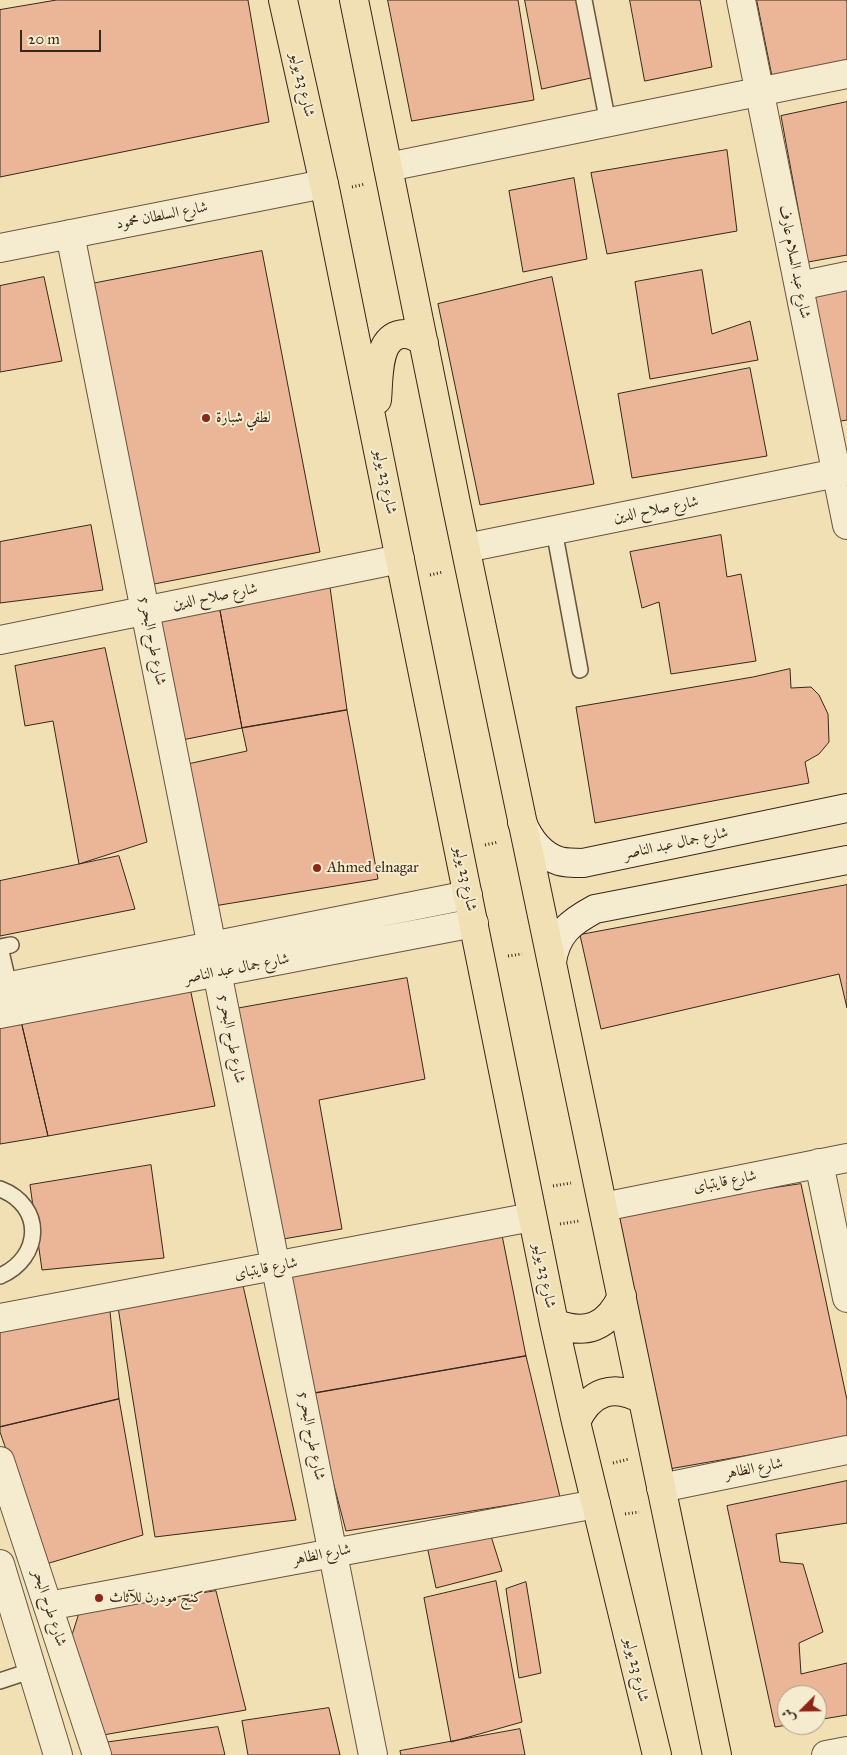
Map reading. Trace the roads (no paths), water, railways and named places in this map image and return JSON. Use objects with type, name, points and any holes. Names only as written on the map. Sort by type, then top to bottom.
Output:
[{"type":"main road","name":"شارع 23 يوليو","points":[[283,0],[325,188],[375,431],[554,1323],[656,1755]]},
{"type":"main road","points":[[354,0],[717,1755]]},
{"type":"main road","points":[[375,431],[384,346],[396,336],[403,334],[411,334],[424,343]]},
{"type":"main road","points":[[554,1323],[567,1328],[581,1330],[594,1326],[606,1319],[616,1309],[622,1296]]},
{"type":"main road","points":[[576,1422],[582,1409],[591,1399],[603,1392],[617,1390],[631,1393],[643,1400]]},
{"type":"street","name":"شارع عبد السلام عارف","points":[[741,0],[799,286],[842,472],[847,525]]},
{"type":"street","points":[[389,173],[608,123],[847,74]]},
{"type":"street","name":"شارع السلطان محمود","points":[[0,248],[325,188]]},
{"type":"street","name":"شارع طرح البحر 5","points":[[70,234],[373,1755]]},
{"type":"street","points":[[799,286],[847,276]]},
{"type":"street","name":"شارع صلاح الدين","points":[[468,558],[554,530],[842,472]]},
{"type":"street","name":"شارع صلاح الدين","points":[[0,640],[146,611],[402,569]]},
{"type":"street","name":"شارع جمال عبد الناصر","points":[[524,829],[535,845],[545,853],[559,861],[583,863],[847,808]]},
{"type":"street","points":[[551,956],[558,939],[565,930],[579,917],[595,909],[847,860]]},
{"type":"street","name":"شارع جمال عبد الناصر","points":[[5,987],[468,894]]},
{"type":"street","name":"شارع جمال عبد الناصر","points":[[0,1014],[474,923]]},
{"type":"street","name":"شارع قايتباى","points":[[604,1211],[847,1158]]},
{"type":"street","points":[[819,1163],[847,1298]]},
{"type":"street","name":"شارع قايتباى","points":[[0,1318],[277,1267],[534,1223]]},
{"type":"street","name":"شارع الظاهر","points":[[663,1497],[847,1450]]},
{"type":"street","name":"شارع طرح البحر","points":[[0,1461],[97,1755]]},
{"type":"street","name":"شارع الظاهر","points":[[48,1606],[334,1552],[598,1511]]},
{"type":"street","points":[[0,1564],[8,1615],[34,1670],[58,1755]]},
{"type":"street","points":[[826,1755],[847,1751]]},
{"type":"lane","points":[[584,0],[608,123]]},
{"type":"lane","points":[[554,530],[580,670]]},
{"type":"lane","points":[[5,987],[0,947],[11,945]]},
{"type":"lane","points":[[0,1189],[13,1195],[22,1204],[30,1214],[33,1227],[32,1240],[28,1252],[21,1263],[12,1271],[0,1276]]},
{"type":"lane","points":[[0,1681],[34,1670]]},
{"type":"place","name":"لطفي شبارة","points":[[206,418]]},
{"type":"place","name":"Ahmed elnagar","points":[[317,868]]},
{"type":"place","name":"كنج مودرن للآثاث","points":[[99,1598]]}]
